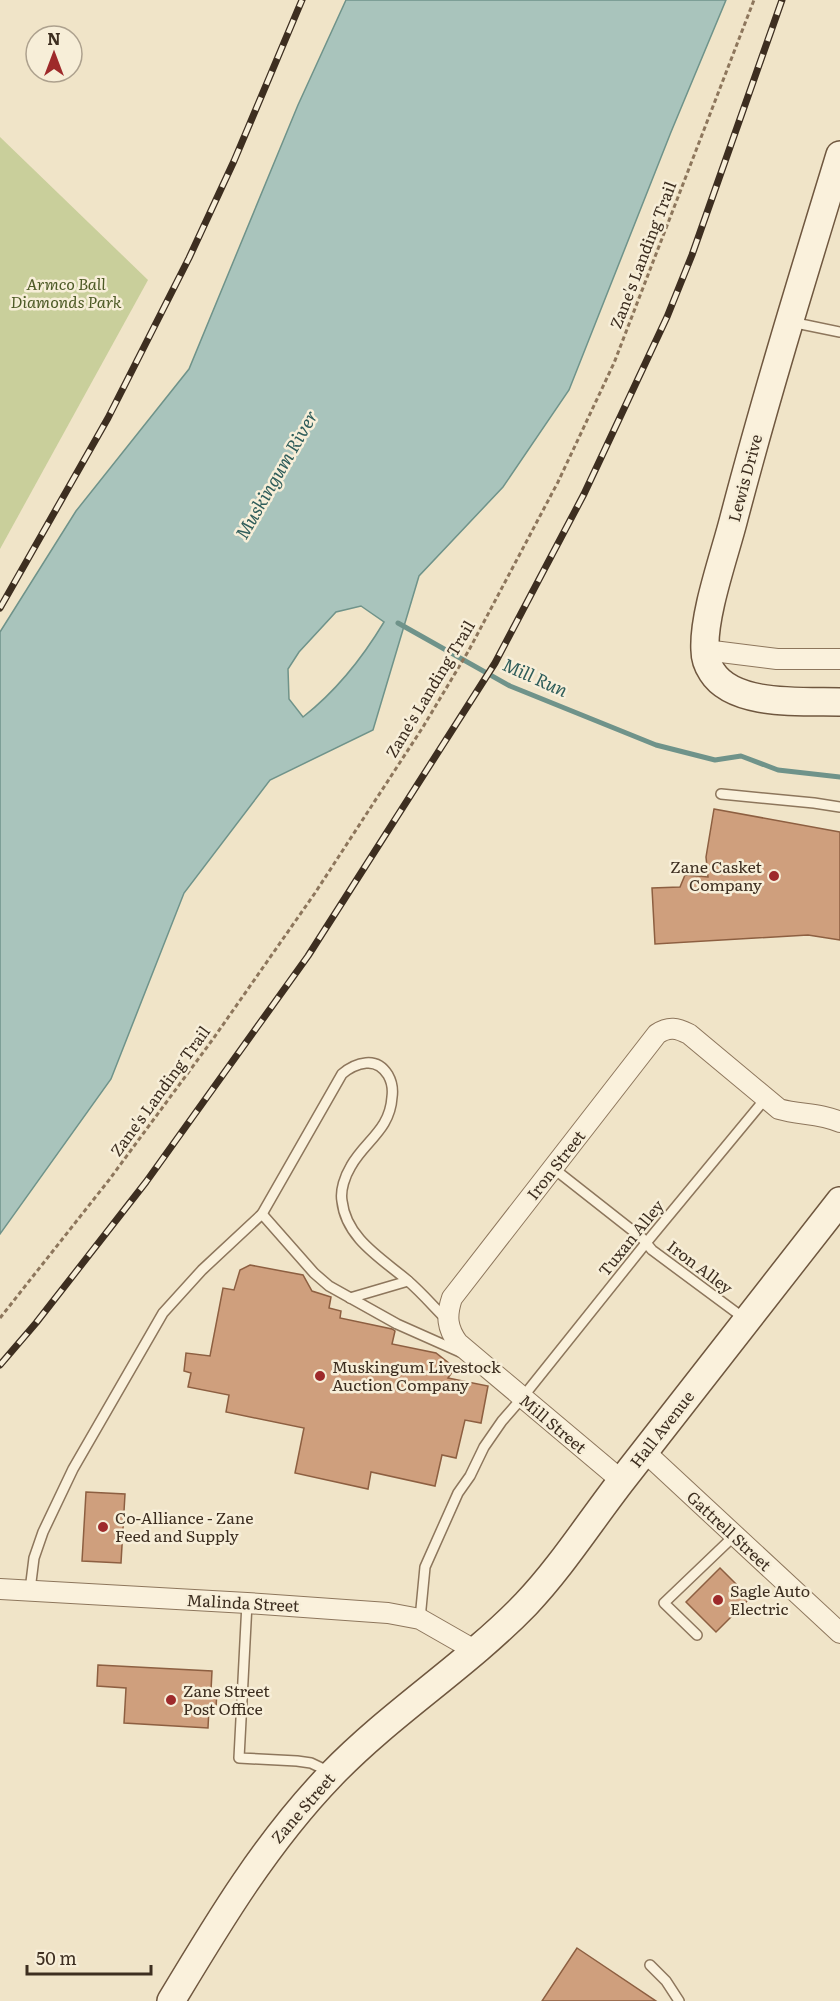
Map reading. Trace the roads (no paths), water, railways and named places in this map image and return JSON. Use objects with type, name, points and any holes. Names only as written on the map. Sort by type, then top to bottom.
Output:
[{"type":"main road","name":"Lewis Drive","points":[[840,155],[789,322],[713,596],[705,650],[707,662],[713,674],[723,684],[744,695],[771,700],[840,702]]},
{"type":"main road","name":"Hall Avenue","points":[[476,1651],[528,1602],[840,1200]]},
{"type":"main road","name":"Zane Street","points":[[171,2001],[230,1904],[278,1835],[332,1773],[385,1725],[476,1651]]},
{"type":"street","points":[[705,650],[777,659],[840,659]]},
{"type":"street","name":"Iron Street","points":[[448,1315],[452,1298],[471,1272],[657,1034],[670,1028],[689,1034],[765,1099]]},
{"type":"street","points":[[765,1099],[778,1109],[791,1113],[831,1117],[840,1122]]},
{"type":"street","name":"Mill Street","points":[[448,1315],[451,1333],[458,1343],[622,1481]]},
{"type":"street","name":"Gattrell Street","points":[[645,1452],[840,1634]]},
{"type":"street","name":"Malinda Street","points":[[0,1589],[388,1613],[420,1619],[476,1651]]},
{"type":"lane","points":[[789,322],[840,332]]},
{"type":"lane","points":[[721,794],[840,807]]},
{"type":"lane","points":[[30,1590],[34,1558],[43,1532],[73,1469],[163,1313],[202,1270],[262,1214],[342,1074],[351,1066],[375,1063],[384,1068],[393,1090],[392,1105],[387,1119],[352,1164],[343,1188],[342,1202],[352,1229],[371,1252],[448,1315]]},
{"type":"lane","name":"Tuxan Alley","points":[[420,1619],[425,1567],[458,1493],[470,1476],[484,1447],[502,1421],[765,1099]]},
{"type":"lane","name":"Iron Alley","points":[[553,1168],[652,1250],[747,1321]]},
{"type":"lane","points":[[262,1214],[314,1273],[329,1286],[397,1324],[473,1357]]},
{"type":"lane","points":[[350,1298],[408,1281]]},
{"type":"lane","points":[[697,1635],[664,1603],[734,1536]]},
{"type":"lane","points":[[247,1603],[239,1758],[310,1763],[332,1773]]},
{"type":"lane","points":[[650,1965],[666,1981],[679,2001]]},
{"type":"water","name":"Muskingum River","points":[[346,0],[726,0],[569,390],[503,487],[419,576],[373,730],[270,780],[184,893],[111,1079],[0,1234],[0,632],[76,511],[189,369],[298,105]],"holes":[[[361,606],[384,622],[348,673],[303,717],[289,699],[288,669],[299,652],[336,612]]]},
{"type":"waterway","name":"Mill Run","points":[[398,623],[510,686],[656,745],[715,760],[741,756],[778,770],[840,777]]},
{"type":"railway","points":[[0,608],[108,418],[189,258],[234,161],[302,0]]},
{"type":"railway","points":[[0,1365],[36,1323],[146,1182],[308,956],[495,663],[584,494],[667,317],[692,255],[782,0]]},
{"type":"place","name":"Zane Casket Company","points":[[774,876]]},
{"type":"place","name":"Muskingum Livestock Auction Company","points":[[320,1376]]},
{"type":"place","name":"Co-Alliance - Zane Feed and Supply","points":[[103,1527]]},
{"type":"place","name":"Sagle Auto Electric","points":[[718,1600]]},
{"type":"place","name":"Zane Street Post Office","points":[[171,1700]]},
{"type":"park label","name":"Armco Ball Diamonds Park","points":[[66,293]]}]
